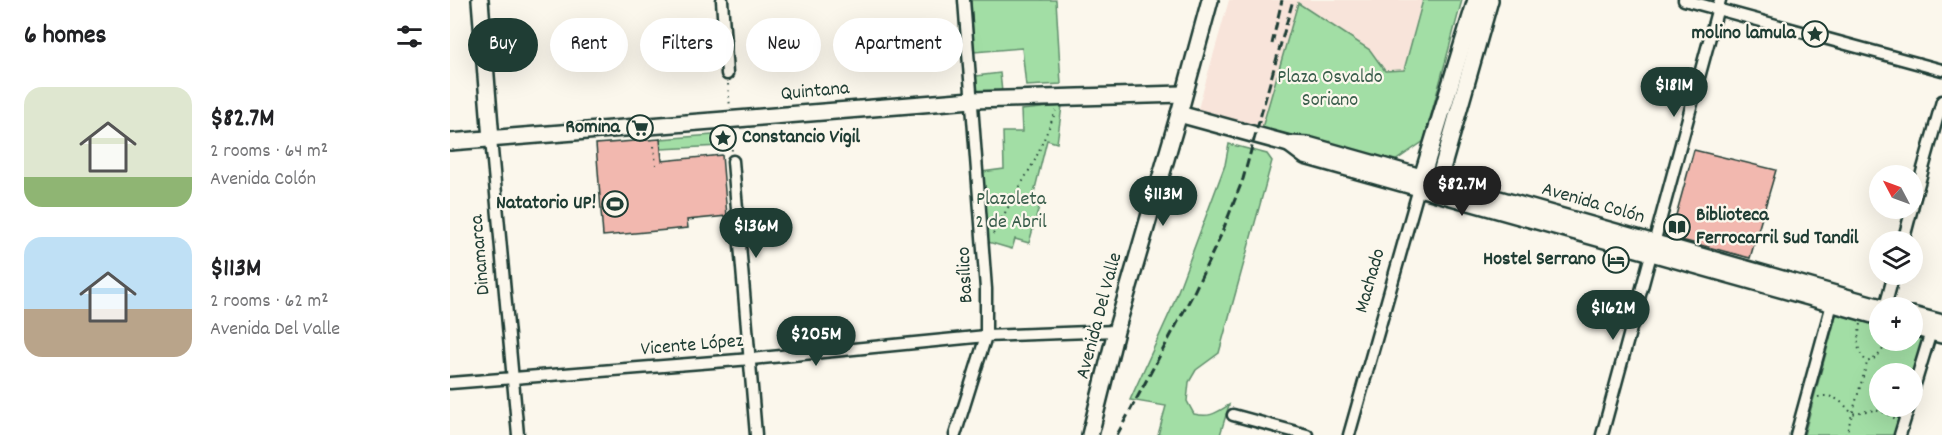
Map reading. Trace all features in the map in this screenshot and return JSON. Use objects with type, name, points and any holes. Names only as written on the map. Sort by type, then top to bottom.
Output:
[{"type":"main road","name":"Dinamarca","points":[[480,0],[491,139]]},
{"type":"main road","name":"Avenida Del Valle","points":[[1090,435],[1116,331],[1210,0]]},
{"type":"main road","name":"Machado","points":[[1420,183],[1476,0]]},
{"type":"main road","points":[[1437,187],[1490,0]]},
{"type":"main road","name":"Quintana","points":[[450,142],[972,100],[1183,94]]},
{"type":"main road","name":"Avenida Colón","points":[[1179,114],[1289,144],[1308,145],[1420,183],[1653,249],[1869,314]]},
{"type":"main road","name":"Avenida Colón","points":[[1653,249],[1869,304]]},
{"type":"main road","points":[[1923,321],[1937,328]]},
{"type":"street","points":[[722,0],[727,74]]},
{"type":"street","name":"Basílico","points":[[955,435],[986,336],[986,289],[964,0]]},
{"type":"street","points":[[1684,0],[1718,5],[1942,70]]},
{"type":"street","points":[[1602,435],[1718,5]]},
{"type":"street","points":[[1923,169],[1942,101]]},
{"type":"street","name":"Dinamarca","points":[[491,139],[518,435]]},
{"type":"street","points":[[733,161],[756,435]]},
{"type":"street","name":"Machado","points":[[1349,435],[1420,183]]},
{"type":"street","points":[[1796,435],[1832,304]]},
{"type":"street","points":[[1923,365],[1937,328]]},
{"type":"street","name":"Vicente López","points":[[450,383],[751,359],[986,336],[1116,331]]},
{"type":"street","points":[[1233,415],[1307,435]]},
{"type":"street","points":[[1900,435],[1906,417]]},
{"type":"path","points":[[727,74],[730,111]]},
{"type":"path","points":[[983,247],[1003,218],[1035,160],[1062,97]]},
{"type":"path","points":[[731,129],[733,161]]},
{"type":"path","points":[[654,146],[656,165]]},
{"type":"path","points":[[1863,319],[1856,342],[1860,354],[1867,362]]},
{"type":"path","points":[[1846,435],[1867,362],[1876,358],[1882,351]]},
{"type":"path","points":[[1814,398],[1832,396],[1844,403],[1852,414]]},
{"type":"path","points":[[1852,414],[1869,410],[1882,411],[1899,423]]},
{"type":"shaded area","points":[[1229,0],[1422,0],[1404,70],[1384,71],[1370,50],[1299,3],[1262,128],[1197,112]]},
{"type":"green space","points":[[971,0],[1056,0],[1061,84],[1026,86],[1022,48],[974,52]]},
{"type":"green space","name":"Plaza Osvaldo Soriano","points":[[1423,0],[1462,0],[1424,141],[1395,161],[1262,128],[1298,3],[1370,50],[1385,71],[1404,70]]},
{"type":"green space","points":[[1000,73],[1002,92],[978,95],[976,76]]},
{"type":"green space","name":"Plazoleta 2 de Abril","points":[[1062,106],[1057,143],[1047,140],[1033,197],[1041,200],[1029,243],[1015,239],[1012,249],[988,242],[982,172],[1004,169],[1003,132],[1022,132],[1021,110]]},
{"type":"green space","points":[[713,135],[719,138],[721,146],[661,149],[660,139]]},
{"type":"green space","points":[[1229,144],[1267,154],[1272,161],[1219,353],[1196,370],[1189,382],[1187,401],[1194,414],[1209,415],[1229,405],[1220,435],[1158,435],[1166,406],[1130,400],[1171,310],[1225,165]]},
{"type":"green space","points":[[1837,312],[1869,320],[1869,351],[1920,351],[1917,363],[1869,363],[1869,417],[1901,417],[1895,435],[1804,435]]},
{"type":"building","points":[[660,139],[662,161],[722,155],[727,216],[687,220],[688,228],[603,236],[596,144]]},
{"type":"building","points":[[1694,150],[1776,170],[1750,258],[1670,237]]},
{"type":"railway","points":[[1272,44],[1282,0]]},
{"type":"railway","points":[[1117,435],[1193,294],[1221,235],[1243,179],[1293,0]]},
{"type":"place","name":"molino lamula","points":[[1815,34]]},
{"type":"place","name":"Romina","points":[[640,128]]},
{"type":"place","name":"Constancio Vigil","points":[[723,138]]},
{"type":"place","name":"Natatorio UP!","points":[[615,204]]},
{"type":"place","name":"Biblioteca Ferrocarril Sud Tandil","points":[[1677,227]]},
{"type":"place","name":"Hostel Serrano","points":[[1616,260]]}]
